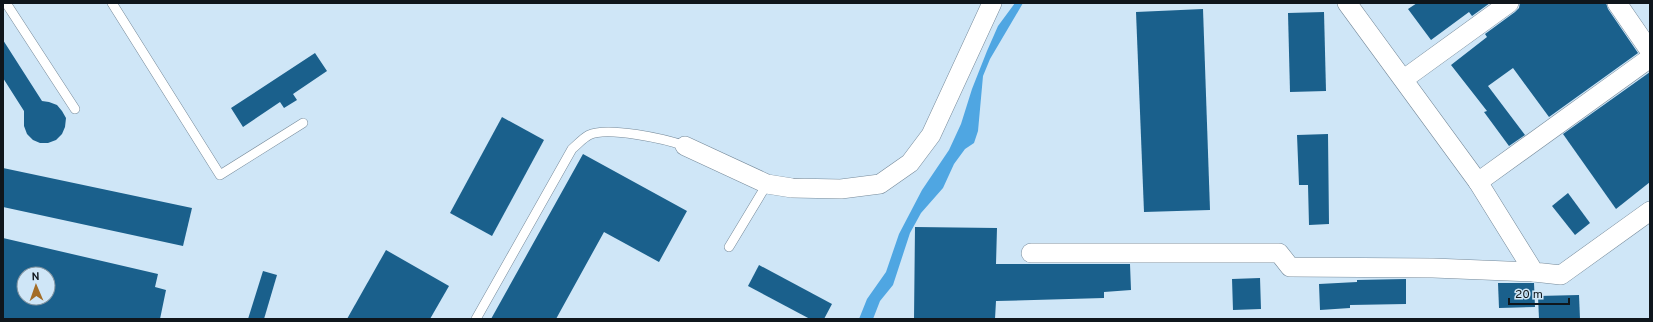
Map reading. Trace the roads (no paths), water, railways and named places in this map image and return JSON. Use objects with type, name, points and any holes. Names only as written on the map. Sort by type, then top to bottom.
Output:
[{"type":"street","points":[[685,146],[767,184],[792,188],[841,189],[880,184],[910,163],[931,135],[992,3]]},
{"type":"street","points":[[1347,3],[1478,182],[1534,272]]},
{"type":"street","points":[[1404,79],[1509,3]]},
{"type":"street","points":[[1617,3],[1650,51]]},
{"type":"street","points":[[1478,182],[1650,58]]},
{"type":"street","points":[[1031,253],[1279,253],[1290,267],[1433,268],[1534,272],[1561,275],[1650,211]]},
{"type":"lane","points":[[6,3],[75,109]]},
{"type":"lane","points":[[112,3],[220,175],[302,123]]},
{"type":"lane","points":[[476,319],[572,148],[590,134],[611,132],[669,140],[685,146]]},
{"type":"lane","points":[[729,247],[767,184]]},
{"type":"water","points":[[1015,3],[1023,3],[990,59],[983,76],[978,131],[974,143],[965,149],[954,164],[943,188],[921,213],[910,233],[893,285],[880,301],[873,319],[859,319],[867,299],[886,272],[899,234],[922,190],[949,150],[961,124],[972,89],[998,26]]}]
